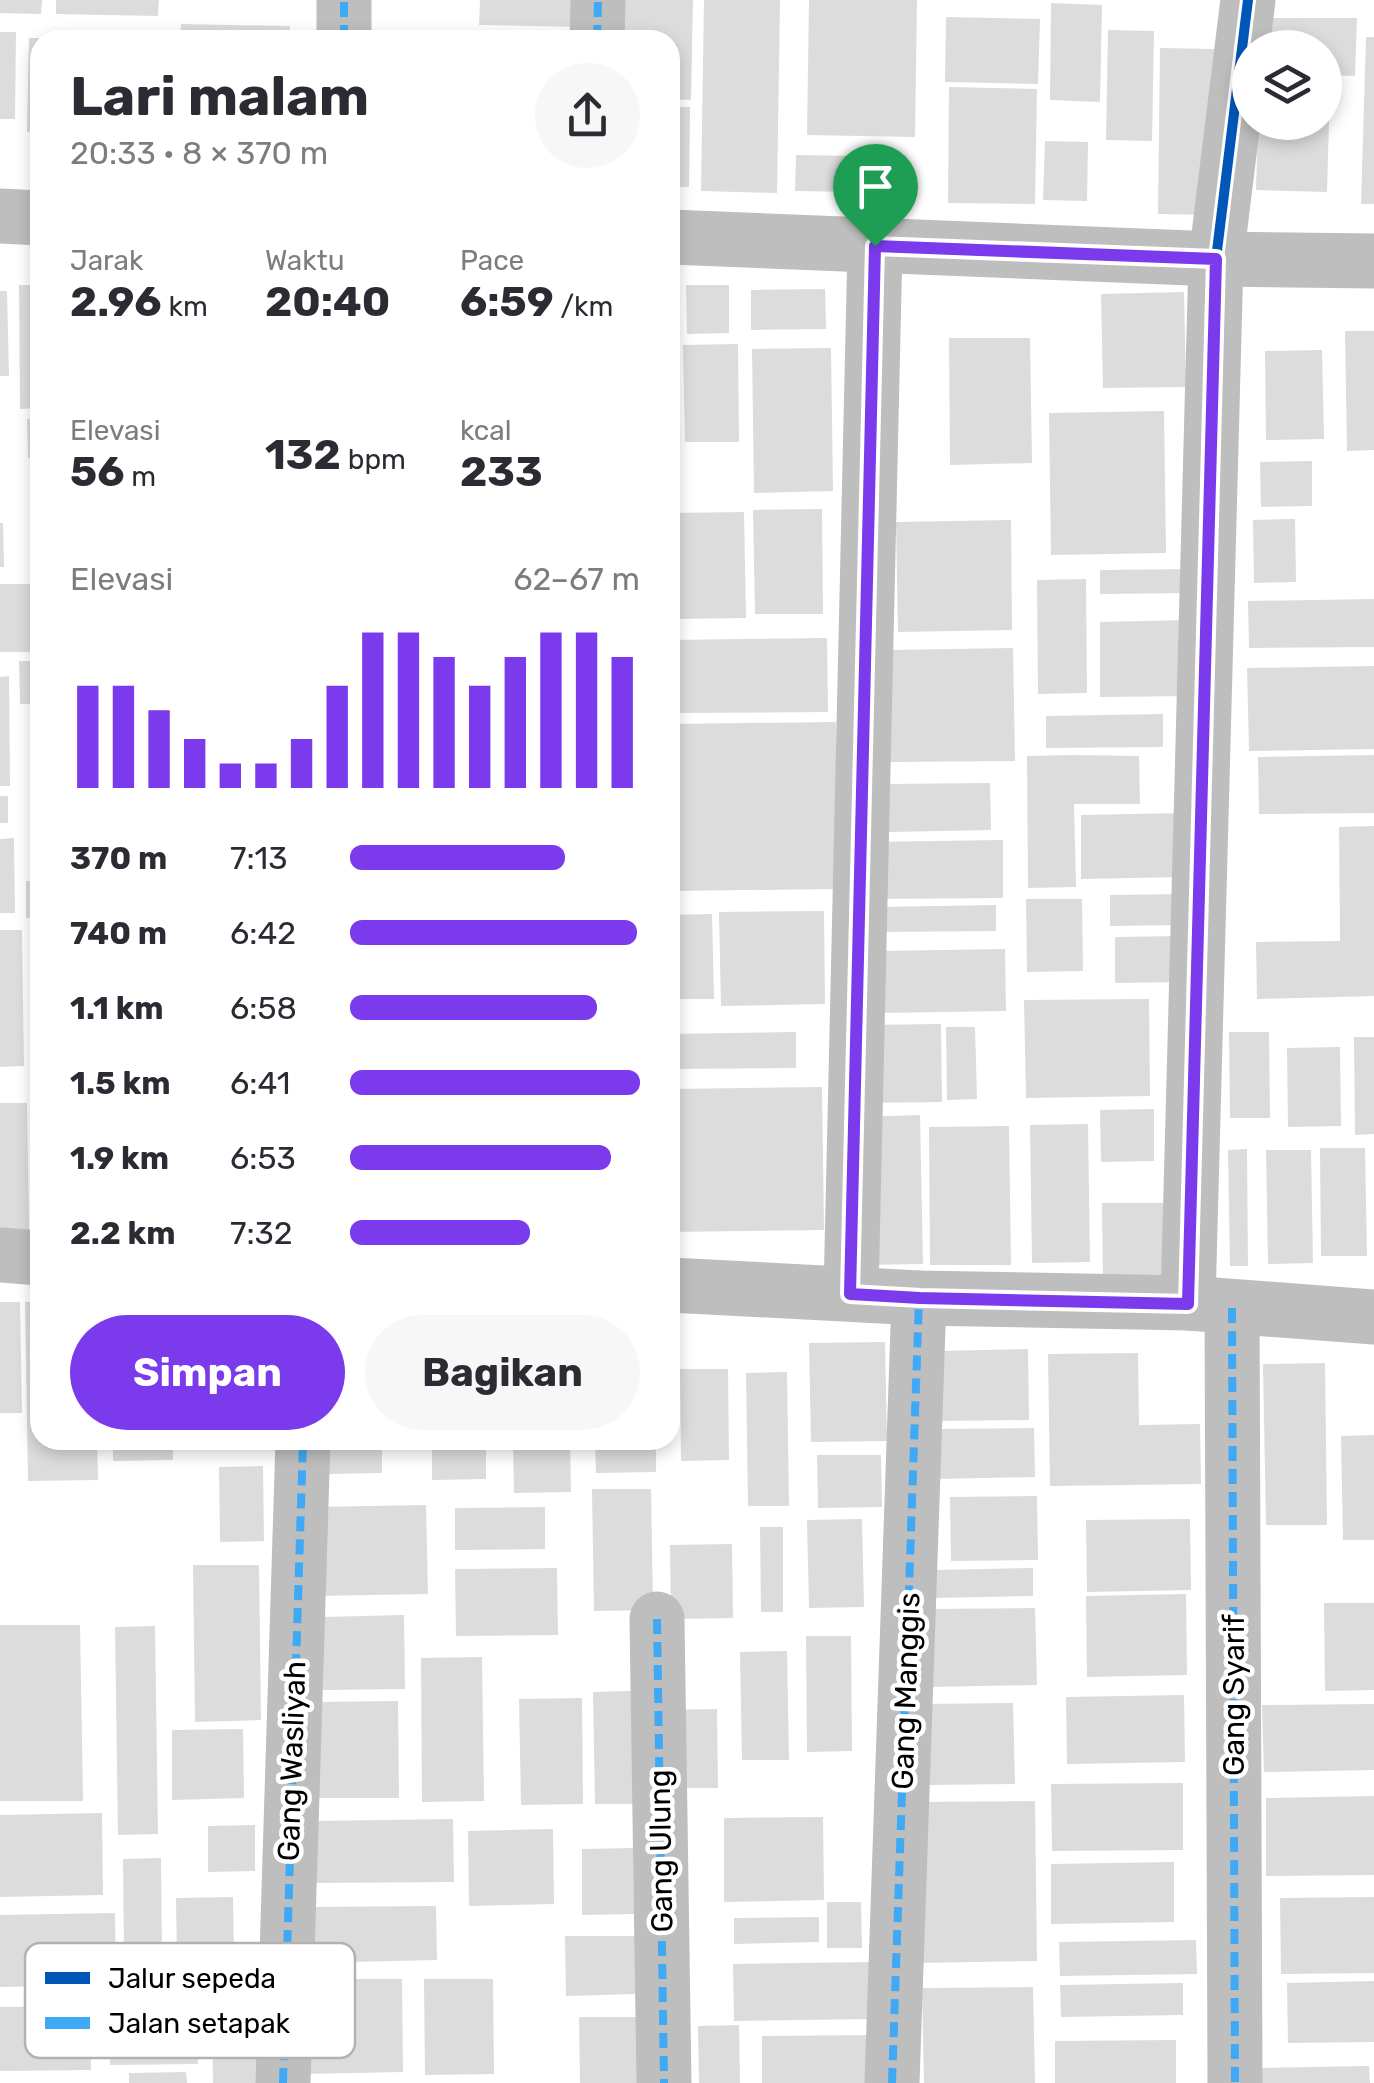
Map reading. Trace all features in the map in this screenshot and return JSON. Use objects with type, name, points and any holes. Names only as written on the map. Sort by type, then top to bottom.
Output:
[{"type":"street","points":[[344,0],[344,30]]},
{"type":"street","points":[[597,30],[598,0]]},
{"type":"street","name":"Gang Syarif","points":[[1234,2083],[1210,1306],[1216,259],[1248,0]]},
{"type":"street","points":[[0,216],[30,218]]},
{"type":"street","points":[[680,237],[1374,262]]},
{"type":"street","points":[[850,1294],[875,246]]},
{"type":"street","points":[[0,1255],[30,1257]]},
{"type":"street","points":[[680,1286],[920,1298],[1210,1306],[1374,1317]]},
{"type":"street","name":"Gang Manggis","points":[[892,2083],[920,1298]]},
{"type":"street","name":"Gang Wasliyah","points":[[287,1943],[303,1450]]},
{"type":"street","name":"Gang Ulung","points":[[657,1619],[664,2083]]},
{"type":"street","name":"Gang Wasliyah","points":[[283,2083],[284,2058]]},
{"type":"building","points":[[0,0],[42,0],[41,14],[0,13]]},
{"type":"building","points":[[56,0],[159,0],[158,16],[56,14]]},
{"type":"building","points":[[480,0],[583,0],[582,27],[479,25]]},
{"type":"building","points":[[613,0],[693,0],[691,100],[680,99],[680,30],[613,30]]},
{"type":"building","points":[[704,0],[780,0],[777,193],[701,191]]},
{"type":"building","points":[[809,0],[917,0],[915,137],[807,135]]},
{"type":"building","points":[[1051,3],[1102,5],[1100,102],[1050,100]]},
{"type":"building","points":[[946,17],[1040,19],[1038,84],[945,82]]},
{"type":"building","points":[[1266,18],[1357,18],[1355,76],[1342,76],[1342,30],[1265,30]]},
{"type":"building","points":[[181,24],[290,26],[290,30],[181,30]]},
{"type":"building","points":[[1108,30],[1154,31],[1152,141],[1106,140]]},
{"type":"building","points":[[0,32],[16,32],[15,119],[0,119]]},
{"type":"building","points":[[1366,37],[1374,37],[1374,204],[1361,204]]},
{"type":"building","points":[[29,38],[30,38],[30,132]]},
{"type":"building","points":[[1160,48],[1216,49],[1213,215],[1158,214]]},
{"type":"building","points":[[949,87],[1037,89],[1035,204],[948,203]]},
{"type":"building","points":[[680,107],[690,107],[689,187],[680,187]]},
{"type":"building","points":[[1257,140],[1328,140],[1327,192],[1256,190]]},
{"type":"building","points":[[1045,141],[1088,142],[1087,201],[1043,200]]},
{"type":"building","points":[[796,155],[854,156],[853,192],[795,191]]},
{"type":"building","points":[[19,285],[30,285],[30,408],[20,409]]},
{"type":"building","points":[[686,285],[729,285],[729,333],[687,334]]},
{"type":"building","points":[[825,289],[826,329],[751,330],[751,290]]},
{"type":"building","points":[[0,291],[7,291],[9,376],[0,376]]},
{"type":"building","points":[[1184,292],[1186,387],[1103,388],[1101,294]]},
{"type":"building","points":[[1345,331],[1374,331],[1374,450],[1347,451]]},
{"type":"building","points":[[949,338],[1030,338],[1032,463],[950,465]]},
{"type":"building","points":[[738,344],[739,442],[685,442],[683,345]]},
{"type":"building","points":[[831,348],[833,491],[754,493],[752,349]]},
{"type":"building","points":[[1322,350],[1324,439],[1266,440],[1265,351]]},
{"type":"building","points":[[1164,411],[1166,553],[1051,555],[1049,413]]},
{"type":"building","points":[[27,419],[30,419],[30,458]]},
{"type":"building","points":[[1312,461],[1312,506],[1261,507],[1260,462]]},
{"type":"building","points":[[822,509],[823,614],[755,614],[753,510]]},
{"type":"building","points":[[744,512],[746,618],[680,619],[680,513]]},
{"type":"building","points":[[1295,519],[1296,582],[1254,583],[1253,520]]},
{"type":"building","points":[[1011,520],[1012,630],[898,632],[896,522]]},
{"type":"building","points":[[3,523],[4,567],[0,567]]},
{"type":"building","points":[[1196,569],[1196,593],[1100,594],[1100,570]]},
{"type":"building","points":[[1086,579],[1087,693],[1038,694],[1037,580]]},
{"type":"building","points":[[0,584],[30,584],[30,652],[0,652]]},
{"type":"building","points":[[1374,599],[1374,647],[1249,648],[1248,601]]},
{"type":"building","points":[[1190,620],[1192,696],[1100,697],[1100,622]]},
{"type":"building","points":[[827,638],[828,712],[680,713],[680,640]]},
{"type":"building","points":[[1013,648],[1015,761],[890,762],[890,650]]},
{"type":"building","points":[[19,661],[30,661],[30,704],[20,704]]},
{"type":"building","points":[[1374,666],[1374,749],[1249,751],[1247,668]]},
{"type":"building","points":[[9,676],[10,786],[0,786],[0,677]]},
{"type":"building","points":[[1163,714],[1163,747],[1046,748],[1046,716]]},
{"type":"building","points":[[836,722],[837,889],[680,891],[680,724]]},
{"type":"building","points":[[1374,755],[1374,813],[1259,814],[1258,757]]},
{"type":"building","points":[[1027,756],[1139,756],[1140,804],[1074,804],[1076,887],[1028,888]]},
{"type":"building","points":[[990,783],[991,830],[888,832],[888,784]]},
{"type":"building","points":[[0,796],[8,796],[8,823],[0,823]]},
{"type":"building","points":[[1182,813],[1183,877],[1081,879],[1081,815]]},
{"type":"building","points":[[1374,826],[1374,996],[1257,999],[1256,942],[1340,941],[1339,827]]},
{"type":"building","points":[[14,838],[15,913],[0,913],[0,839]]},
{"type":"building","points":[[1003,840],[1003,898],[867,899],[867,842]]},
{"type":"building","points":[[26,881],[30,881],[30,918],[26,918]]},
{"type":"building","points":[[1180,894],[1180,925],[1110,926],[1110,895]]},
{"type":"building","points":[[1026,899],[1082,899],[1083,971],[1027,972]]},
{"type":"building","points":[[996,905],[996,931],[880,932],[879,907]]},
{"type":"building","points":[[824,911],[825,1004],[721,1006],[719,912]]},
{"type":"building","points":[[712,914],[714,999],[680,999],[680,915]]},
{"type":"building","points":[[0,930],[22,930],[24,1066],[0,1067]]},
{"type":"building","points":[[1181,936],[1182,982],[1115,983],[1115,937]]},
{"type":"building","points":[[1005,949],[1006,1011],[880,1013],[880,951]]},
{"type":"building","points":[[1149,999],[1150,1096],[1026,1098],[1024,1000]]},
{"type":"building","points":[[941,1024],[942,1102],[865,1103],[864,1025]]},
{"type":"building","points":[[946,1027],[975,1027],[977,1099],[947,1100]]},
{"type":"building","points":[[796,1032],[796,1068],[680,1069],[680,1034]]},
{"type":"building","points":[[1229,1032],[1269,1032],[1270,1118],[1230,1118]]},
{"type":"building","points":[[1354,1037],[1374,1037],[1374,1134],[1355,1135]]},
{"type":"building","points":[[1340,1047],[1341,1126],[1288,1127],[1287,1048]]},
{"type":"building","points":[[822,1087],[824,1230],[680,1232],[680,1089]]},
{"type":"building","points":[[0,1103],[27,1103],[29,1232],[0,1233]]},
{"type":"building","points":[[1154,1109],[1154,1161],[1101,1162],[1100,1110]]},
{"type":"building","points":[[920,1115],[923,1264],[859,1265],[857,1117]]},
{"type":"building","points":[[1088,1124],[1090,1262],[1032,1263],[1030,1125]]},
{"type":"building","points":[[1009,1126],[1011,1265],[930,1265],[929,1127]]},
{"type":"building","points":[[1320,1148],[1365,1148],[1367,1256],[1321,1256]]},
{"type":"building","points":[[1247,1149],[1248,1266],[1230,1266],[1228,1150]]},
{"type":"building","points":[[1266,1150],[1311,1150],[1313,1263],[1268,1264]]},
{"type":"building","points":[[1102,1203],[1163,1203],[1164,1283],[1103,1284]]},
{"type":"building","points":[[0,1302],[20,1302],[22,1413],[0,1413]]},
{"type":"building","points":[[25,1302],[30,1302],[30,1450],[97,1450],[98,1480],[28,1481]]},
{"type":"building","points":[[885,1342],[887,1441],[811,1442],[809,1343]]},
{"type":"building","points":[[1028,1349],[1029,1420],[939,1421],[938,1351]]},
{"type":"building","points":[[1138,1353],[1139,1425],[1200,1424],[1201,1484],[1050,1486],[1048,1354]]},
{"type":"building","points":[[1325,1363],[1327,1525],[1266,1525],[1263,1364]]},
{"type":"building","points":[[680,1369],[728,1369],[729,1460],[681,1461]]},
{"type":"building","points":[[787,1372],[789,1506],[748,1506],[746,1373]]},
{"type":"building","points":[[1034,1428],[1035,1477],[935,1479],[934,1429]]},
{"type":"building","points":[[1374,1435],[1374,1540],[1343,1540],[1341,1436]]},
{"type":"building","points":[[113,1450],[173,1450],[173,1460],[113,1461]]},
{"type":"building","points":[[329,1450],[382,1450],[382,1473],[329,1474]]},
{"type":"building","points":[[432,1450],[486,1450],[486,1479],[432,1480]]},
{"type":"building","points":[[513,1450],[570,1450],[571,1492],[514,1493]]},
{"type":"building","points":[[595,1450],[656,1450],[656,1472],[596,1473]]},
{"type":"building","points":[[817,1455],[881,1455],[882,1507],[818,1508]]},
{"type":"building","points":[[263,1466],[264,1541],[220,1542],[219,1467]]},
{"type":"building","points":[[592,1489],[651,1489],[653,1610],[594,1611]]},
{"type":"building","points":[[1037,1496],[1038,1560],[951,1561],[950,1497]]},
{"type":"building","points":[[426,1505],[428,1594],[314,1596],[313,1507]]},
{"type":"building","points":[[545,1507],[545,1549],[455,1550],[455,1508]]},
{"type":"building","points":[[862,1519],[864,1607],[809,1608],[807,1520]]},
{"type":"building","points":[[1190,1519],[1191,1590],[1087,1592],[1086,1520]]},
{"type":"building","points":[[760,1527],[783,1527],[783,1612],[761,1612]]},
{"type":"building","points":[[732,1544],[733,1618],[671,1619],[670,1545]]},
{"type":"building","points":[[193,1565],[259,1565],[261,1720],[195,1722]]},
{"type":"building","points":[[557,1568],[558,1635],[456,1636],[455,1569]]},
{"type":"building","points":[[1033,1568],[1033,1596],[934,1598],[934,1570]]},
{"type":"building","points":[[1186,1594],[1187,1675],[1087,1677],[1086,1596]]},
{"type":"building","points":[[1324,1603],[1374,1603],[1374,1690],[1325,1691]]},
{"type":"building","points":[[1035,1608],[1037,1685],[929,1687],[928,1609]]},
{"type":"building","points":[[404,1615],[405,1689],[323,1690],[323,1617]]},
{"type":"building","points":[[0,1625],[80,1625],[83,1801],[0,1801]]},
{"type":"building","points":[[155,1626],[158,1834],[118,1835],[115,1627]]},
{"type":"building","points":[[806,1636],[851,1636],[852,1751],[807,1752]]},
{"type":"building","points":[[787,1651],[789,1760],[742,1760],[740,1652]]},
{"type":"building","points":[[482,1657],[484,1801],[422,1802],[421,1658]]},
{"type":"building","points":[[631,1691],[633,1804],[595,1804],[593,1692]]},
{"type":"building","points":[[1184,1695],[1185,1762],[1067,1764],[1066,1697]]},
{"type":"building","points":[[582,1698],[583,1804],[521,1805],[519,1699]]},
{"type":"building","points":[[398,1701],[399,1798],[319,1798],[318,1702]]},
{"type":"building","points":[[1013,1703],[1015,1784],[926,1785],[925,1704]]},
{"type":"building","points":[[1374,1704],[1374,1770],[1264,1772],[1262,1705]]},
{"type":"building","points":[[717,1709],[718,1788],[665,1788],[663,1710]]},
{"type":"building","points":[[243,1729],[244,1798],[172,1800],[172,1730]]},
{"type":"building","points":[[1183,1783],[1183,1850],[1052,1851],[1051,1784]]},
{"type":"building","points":[[1374,1796],[1374,1875],[1266,1876],[1266,1798]]},
{"type":"building","points":[[1035,1801],[1037,1961],[917,1963],[915,1802]]},
{"type":"building","points":[[102,1813],[103,1895],[0,1897],[0,1815]]},
{"type":"building","points":[[823,1817],[824,1900],[724,1902],[724,1818]]},
{"type":"building","points":[[453,1819],[454,1882],[313,1883],[313,1821]]},
{"type":"building","points":[[255,1825],[255,1871],[208,1872],[208,1826]]},
{"type":"building","points":[[553,1829],[554,1904],[469,1906],[468,1831]]},
{"type":"building","points":[[633,1848],[634,1914],[582,1915],[582,1849]]},
{"type":"building","points":[[161,1858],[162,1943],[124,1943],[123,1859]]},
{"type":"building","points":[[1174,1862],[1174,1922],[1051,1924],[1051,1864]]},
{"type":"building","points":[[233,1897],[234,1943],[177,1943],[176,1898]]},
{"type":"building","points":[[1374,1897],[1374,1973],[1281,1974],[1280,1898]]},
{"type":"building","points":[[827,1902],[861,1902],[862,1948],[827,1948]]},
{"type":"building","points":[[436,1906],[437,1960],[355,1962],[355,1943],[309,1943],[309,1907]]},
{"type":"building","points":[[115,1913],[115,1943],[25,1943],[25,1987],[0,1987],[0,1915]]},
{"type":"building","points":[[819,1917],[819,1942],[734,1944],[734,1918]]},
{"type":"building","points":[[565,1936],[636,1936],[636,1994],[566,1996]]},
{"type":"building","points":[[1196,1940],[1197,1974],[1060,1976],[1059,1942]]},
{"type":"building","points":[[871,1962],[872,2019],[734,2021],[733,1964]]},
{"type":"building","points":[[355,1979],[402,1979],[403,2072],[304,2074],[304,2058],[355,2058]]},
{"type":"building","points":[[424,1979],[493,1979],[494,2074],[425,2075]]},
{"type":"building","points":[[1374,1981],[1374,2042],[1288,2043],[1287,1983]]},
{"type":"building","points":[[1183,1983],[1183,2015],[1061,2017],[1060,1985]]},
{"type":"building","points":[[1033,1987],[1035,2083],[924,2083],[922,1988]]},
{"type":"building","points":[[0,2007],[25,2007],[25,2058],[91,2058],[91,2070],[0,2071]]},
{"type":"building","points":[[579,2017],[641,2017],[642,2083],[580,2083]]},
{"type":"building","points":[[739,2025],[740,2083],[699,2083],[698,2026]]},
{"type":"building","points":[[878,2035],[879,2083],[762,2083],[762,2036]]},
{"type":"building","points":[[1176,2040],[1176,2083],[1055,2083],[1055,2041]]},
{"type":"building","points":[[110,2058],[198,2058],[198,2064],[110,2065]]},
{"type":"building","points":[[213,2058],[261,2058],[261,2083],[213,2083]]},
{"type":"building","points":[[1369,2066],[1370,2083],[1262,2083],[1262,2068]]},
{"type":"building","points":[[186,2072],[187,2083],[129,2083],[129,2073]]},
{"type":"marked path","points":[[344,0],[344,30]]},
{"type":"marked path","points":[[597,30],[598,0]]},
{"type":"marked path","points":[[892,2083],[919,1298]]},
{"type":"marked path","points":[[1232,1308],[1235,2083]]},
{"type":"marked path","points":[[287,1943],[303,1450]]},
{"type":"marked path","points":[[657,1619],[664,2083]]},
{"type":"marked path","points":[[283,2083],[284,2058]]},
{"type":"cycle path","points":[[1188,1303],[1216,259],[1248,0]]},
{"type":"cycle path","points":[[851,1294],[875,246]]},
{"type":"route","points":[[875,246],[1216,259],[1188,1304],[850,1294],[875,246]]}]
